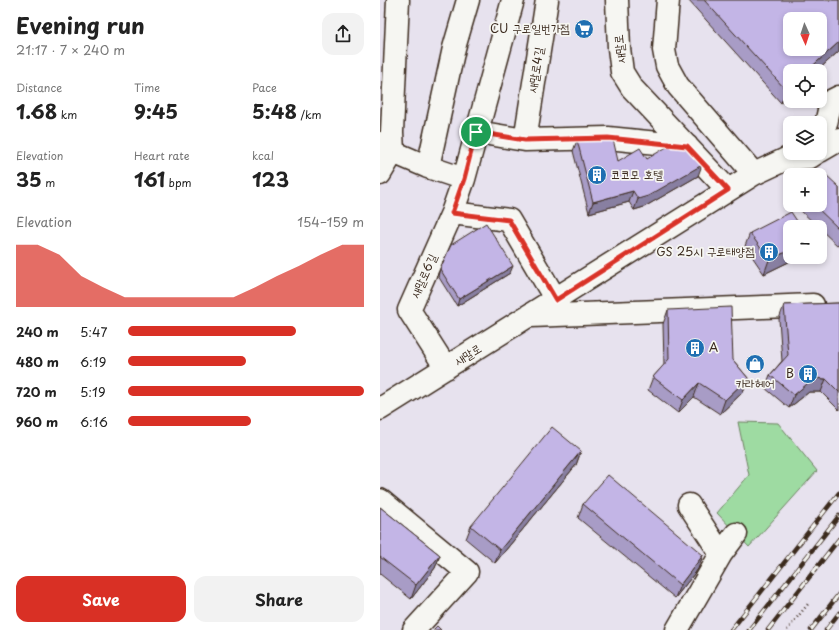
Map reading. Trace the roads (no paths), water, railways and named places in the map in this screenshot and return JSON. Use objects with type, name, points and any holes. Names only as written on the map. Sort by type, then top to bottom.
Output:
[{"type":"street","points":[[380,174],[386,147],[392,132],[398,0]]},
{"type":"street","points":[[428,167],[454,48],[468,0]]},
{"type":"street","name":"새말로6길","points":[[446,368],[409,310],[452,213],[464,179],[512,0]]},
{"type":"street","name":"새말로4길","points":[[525,140],[547,0]]},
{"type":"street","name":"새말로","points":[[617,0],[619,48],[622,72],[632,88],[728,190]]},
{"type":"street","points":[[668,0],[664,50],[667,66],[678,86],[754,174]]},
{"type":"street","points":[[831,127],[830,101],[839,97]]},
{"type":"street","points":[[476,132],[525,140],[608,138],[687,146]]},
{"type":"street","points":[[386,147],[428,167],[464,179]]},
{"type":"street","name":"새말로","points":[[380,409],[556,300],[728,190],[783,159]]},
{"type":"street","points":[[452,213],[509,220],[556,300]]},
{"type":"street","points":[[530,316],[836,304]]},
{"type":"street","points":[[380,500],[466,572],[414,630]]},
{"type":"street","points":[[689,506],[721,554]]},
{"type":"street","points":[[677,630],[721,554],[736,534]]},
{"type":"railway","points":[[731,630],[839,493]]},
{"type":"railway","points":[[749,630],[839,516]]},
{"type":"railway","points":[[768,630],[839,539]]},
{"type":"railway","points":[[811,630],[839,594]]},
{"type":"railway","points":[[826,630],[839,613]]},
{"type":"place","name":"CU 구로일번가점","points":[[584,29]]},
{"type":"place","name":"코코모 호텔","points":[[597,175]]},
{"type":"place","name":"GS 25시 구로태양점","points":[[769,252]]},
{"type":"place","name":"A","points":[[695,348]]},
{"type":"place","name":"카라헤어","points":[[755,364]]},
{"type":"place","name":"B","points":[[808,374]]}]
